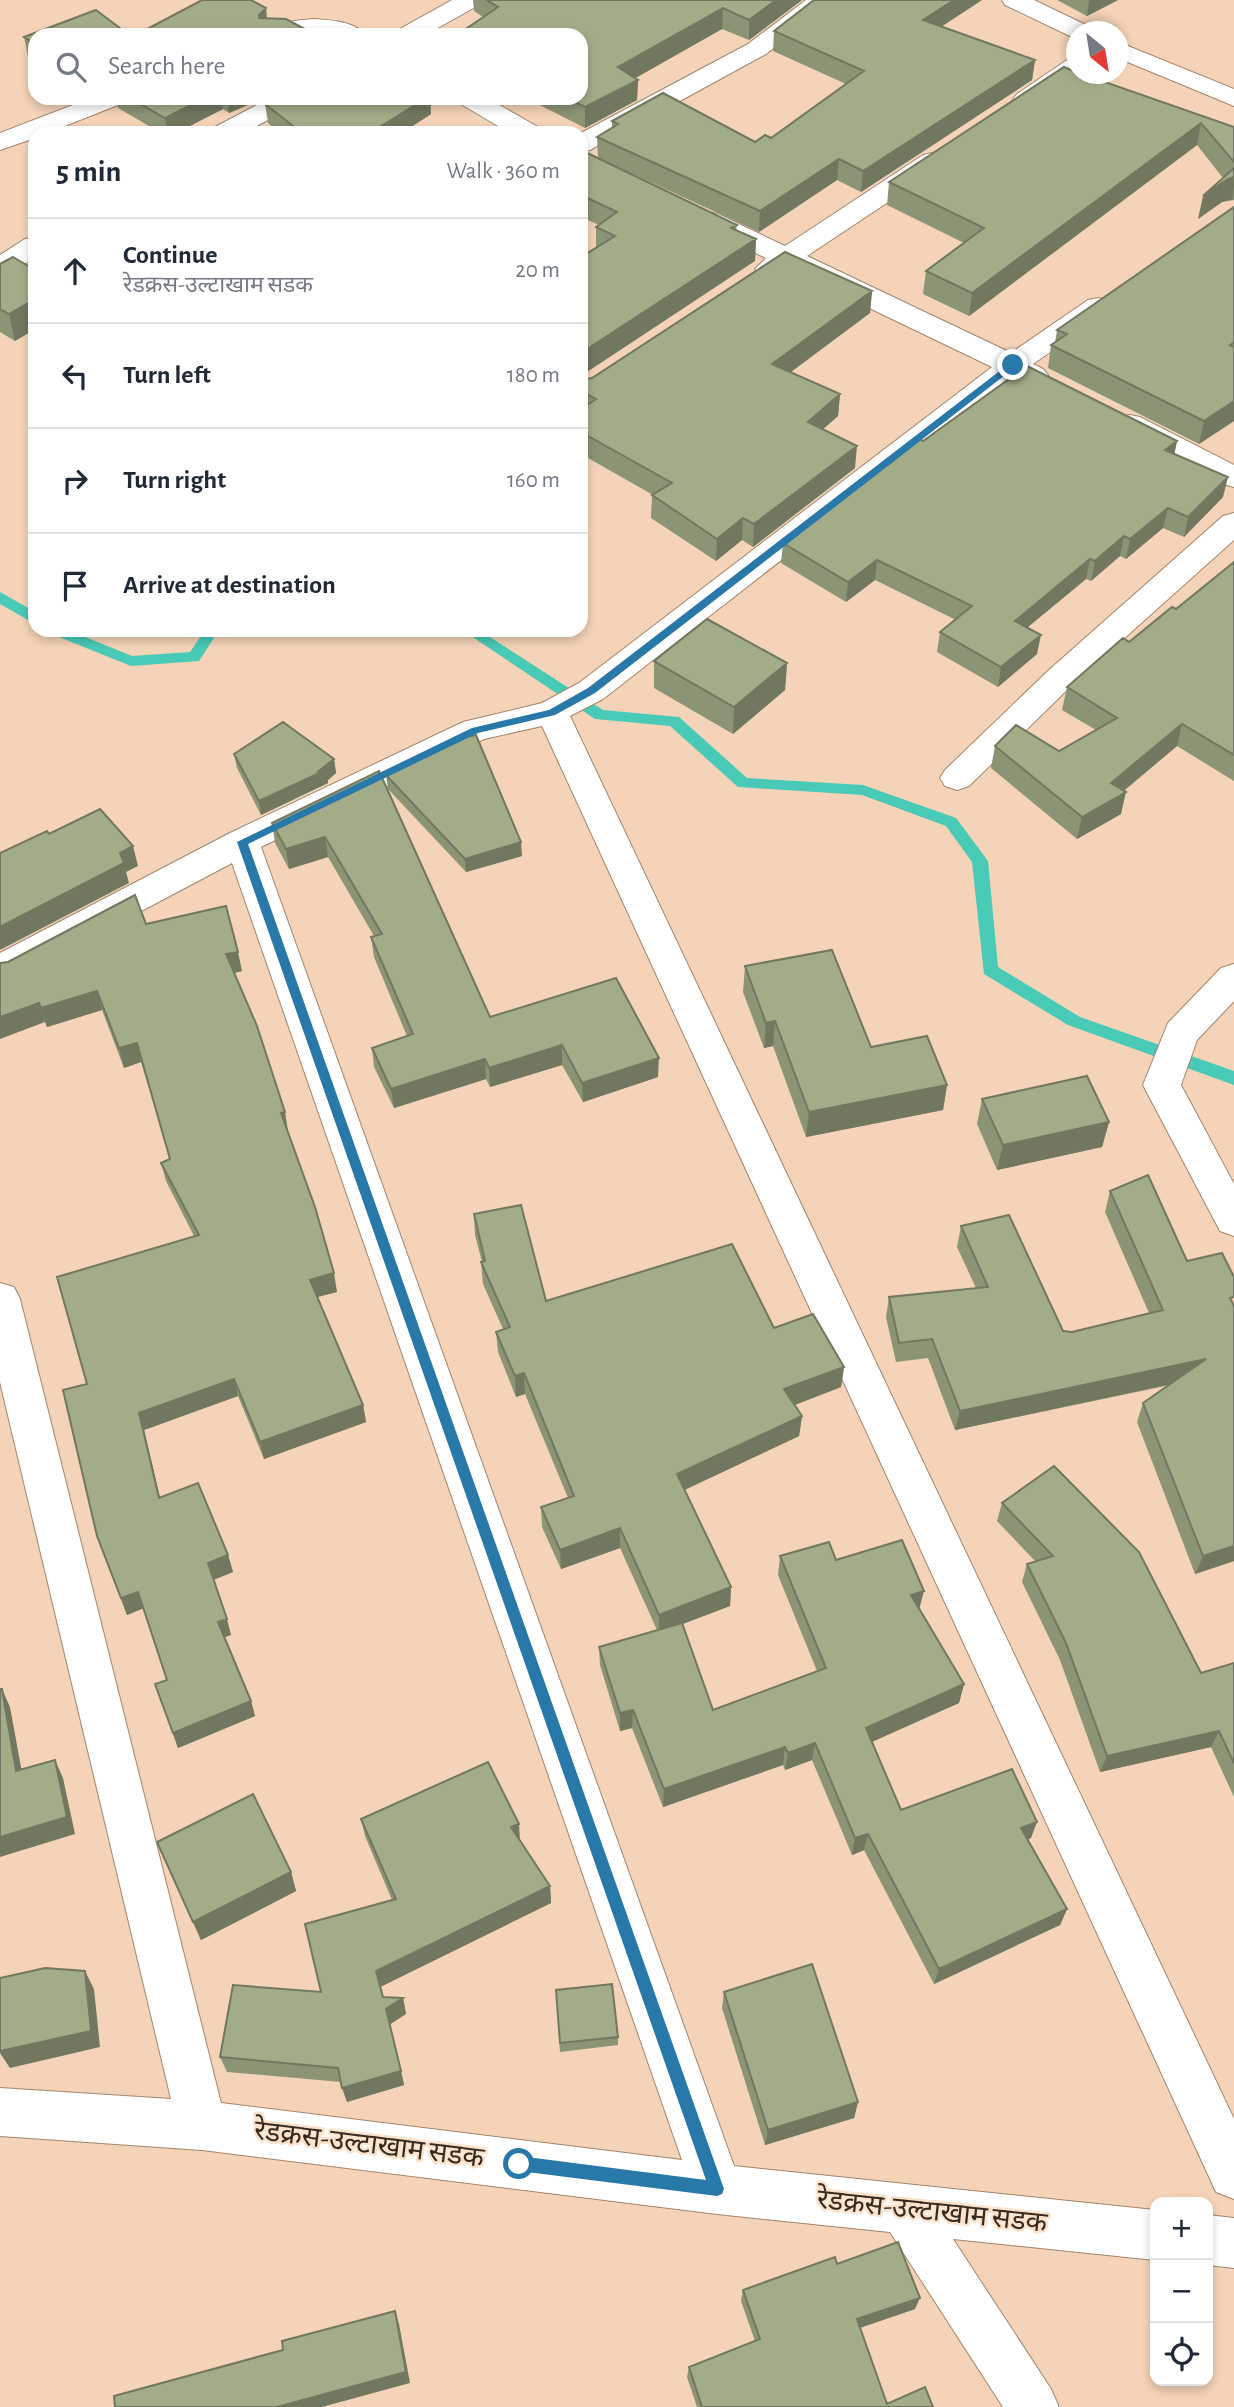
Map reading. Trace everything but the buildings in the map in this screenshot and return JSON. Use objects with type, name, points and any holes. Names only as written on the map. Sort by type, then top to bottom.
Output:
[{"type":"street","points":[[420,28],[470,0]]},
{"type":"street","points":[[588,155],[757,49],[822,0]]},
{"type":"street","points":[[1014,0],[1066,25]]},
{"type":"street","points":[[294,28],[337,28]]},
{"type":"street","points":[[1129,54],[1234,98]]},
{"type":"street","points":[[1007,111],[1066,72]]},
{"type":"street","points":[[41,126],[96,105]]},
{"type":"street","points":[[237,126],[277,105]]},
{"type":"street","points":[[480,105],[518,126]]},
{"type":"street","points":[[0,142],[28,131]]},
{"type":"street","points":[[752,280],[949,150]]},
{"type":"street","points":[[678,206],[1062,390]]},
{"type":"street","points":[[0,267],[28,249]]},
{"type":"street","points":[[0,969],[242,842],[475,730],[552,712],[591,691],[1013,365],[1124,287]]},
{"type":"street","points":[[1111,415],[1234,477]]},
{"type":"street","points":[[957,778],[1060,678],[1234,523]]},
{"type":"street","points":[[552,712],[1234,2174]]},
{"type":"street","points":[[242,842],[717,2189]]},
{"type":"street","points":[[1234,978],[1181,1033],[1162,1085],[1234,1220]]},
{"type":"street","points":[[0,1299],[202,2125]]},
{"type":"street","name":"रेडक्रस-उल्टाखाम सडक","points":[[0,2112],[202,2125],[717,2189],[1150,2234]]},
{"type":"street","points":[[904,2209],[1033,2407]]},
{"type":"street","points":[[1213,2241],[1234,2243]]},
{"type":"waterway","points":[[0,597],[28,615]]},
{"type":"waterway","points":[[71,637],[131,661],[194,657],[207,637]]},
{"type":"waterway","points":[[480,637],[600,715],[674,721],[743,783],[863,790],[951,822],[980,861],[990,970],[1074,1021],[1234,1078]]},
{"type":"route","points":[[519,2164],[717,2189],[242,842],[475,730],[552,712],[591,691],[1013,365]]}]
